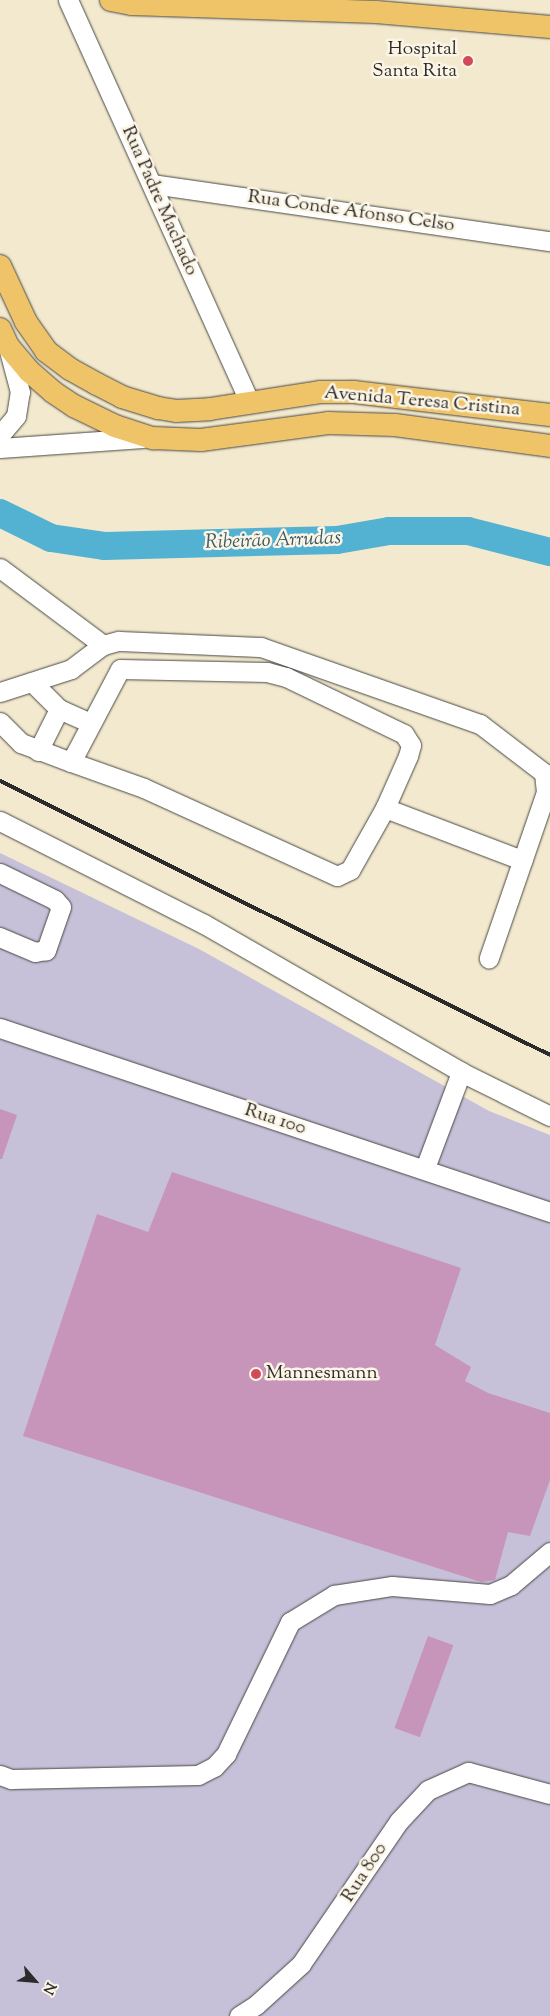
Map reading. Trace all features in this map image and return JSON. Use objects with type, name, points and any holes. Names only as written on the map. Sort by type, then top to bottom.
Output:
[{"type":"main road","points":[[111,0],[132,4],[376,12],[550,27]]},
{"type":"main road","name":"Avenida Teresa Cristina","points":[[0,266],[26,322],[46,351],[83,377],[122,396],[176,411],[250,403],[320,392],[354,392],[550,415]]},
{"type":"main road","name":"Avenida Teresa Cristina","points":[[4,338],[29,371],[74,406],[115,426],[153,438],[201,440],[328,423],[396,425],[550,446]]},
{"type":"street","name":"Rua Padre Machado","points":[[68,0],[250,403]]},
{"type":"street","name":"Rua Conde Afonso Celso","points":[[152,184],[550,241]]},
{"type":"street","points":[[0,435],[16,416],[20,392],[4,338]]},
{"type":"street","points":[[0,448],[83,440],[153,438]]},
{"type":"street","points":[[0,568],[103,645]]},
{"type":"street","points":[[0,692],[71,669],[103,645],[118,641],[261,647],[480,724],[544,773],[546,792],[489,958]]},
{"type":"street","points":[[0,722],[21,742],[38,751],[144,788],[337,876],[350,870],[385,808],[411,744],[404,734],[286,677],[267,672],[120,669],[71,762]]},
{"type":"street","points":[[32,682],[59,709],[90,723]]},
{"type":"street","points":[[38,751],[59,709]]},
{"type":"street","points":[[385,808],[522,860]]},
{"type":"street","points":[[0,821],[204,924],[461,1072],[550,1116]]},
{"type":"street","points":[[0,873],[55,900],[61,906],[46,950],[35,952],[0,937]]},
{"type":"street","name":"Rua 100","points":[[0,1028],[425,1168],[550,1212]]},
{"type":"street","points":[[425,1168],[461,1072]]},
{"type":"street","points":[[0,1775],[11,1779],[198,1775],[214,1768],[226,1754],[290,1622],[334,1595],[392,1586],[490,1594],[511,1585],[550,1552]]},
{"type":"street","name":"Rua 800","points":[[239,2016],[256,2005],[301,1964],[335,1919],[399,1821],[428,1790],[468,1772],[550,1794]]},
{"type":"street","name":"Rua 800","points":[[511,1784],[550,1809]]},
{"type":"shaded area","points":[[0,853],[199,949],[489,1111],[550,1135],[550,2016],[0,2016]]},
{"type":"building","points":[[0,1109],[17,1115],[2,1159],[0,1159]]},
{"type":"building","name":"Mannesmann","points":[[172,1172],[461,1268],[435,1345],[471,1367],[465,1381],[488,1393],[550,1413],[550,1480],[530,1536],[508,1532],[495,1580],[481,1582],[23,1436],[97,1214],[148,1232]]},
{"type":"building","points":[[428,1636],[453,1645],[420,1737],[394,1728]]},
{"type":"waterway","name":"Ribeirão Arrudas","points":[[0,513],[51,538],[105,546],[337,540],[389,531],[468,531],[550,552]]},
{"type":"railway","points":[[0,781],[550,1055]]},
{"type":"place","name":"Hospital Santa Rita","points":[[468,61]]},
{"type":"place","name":"Mannesmann","points":[[256,1374]]}]
